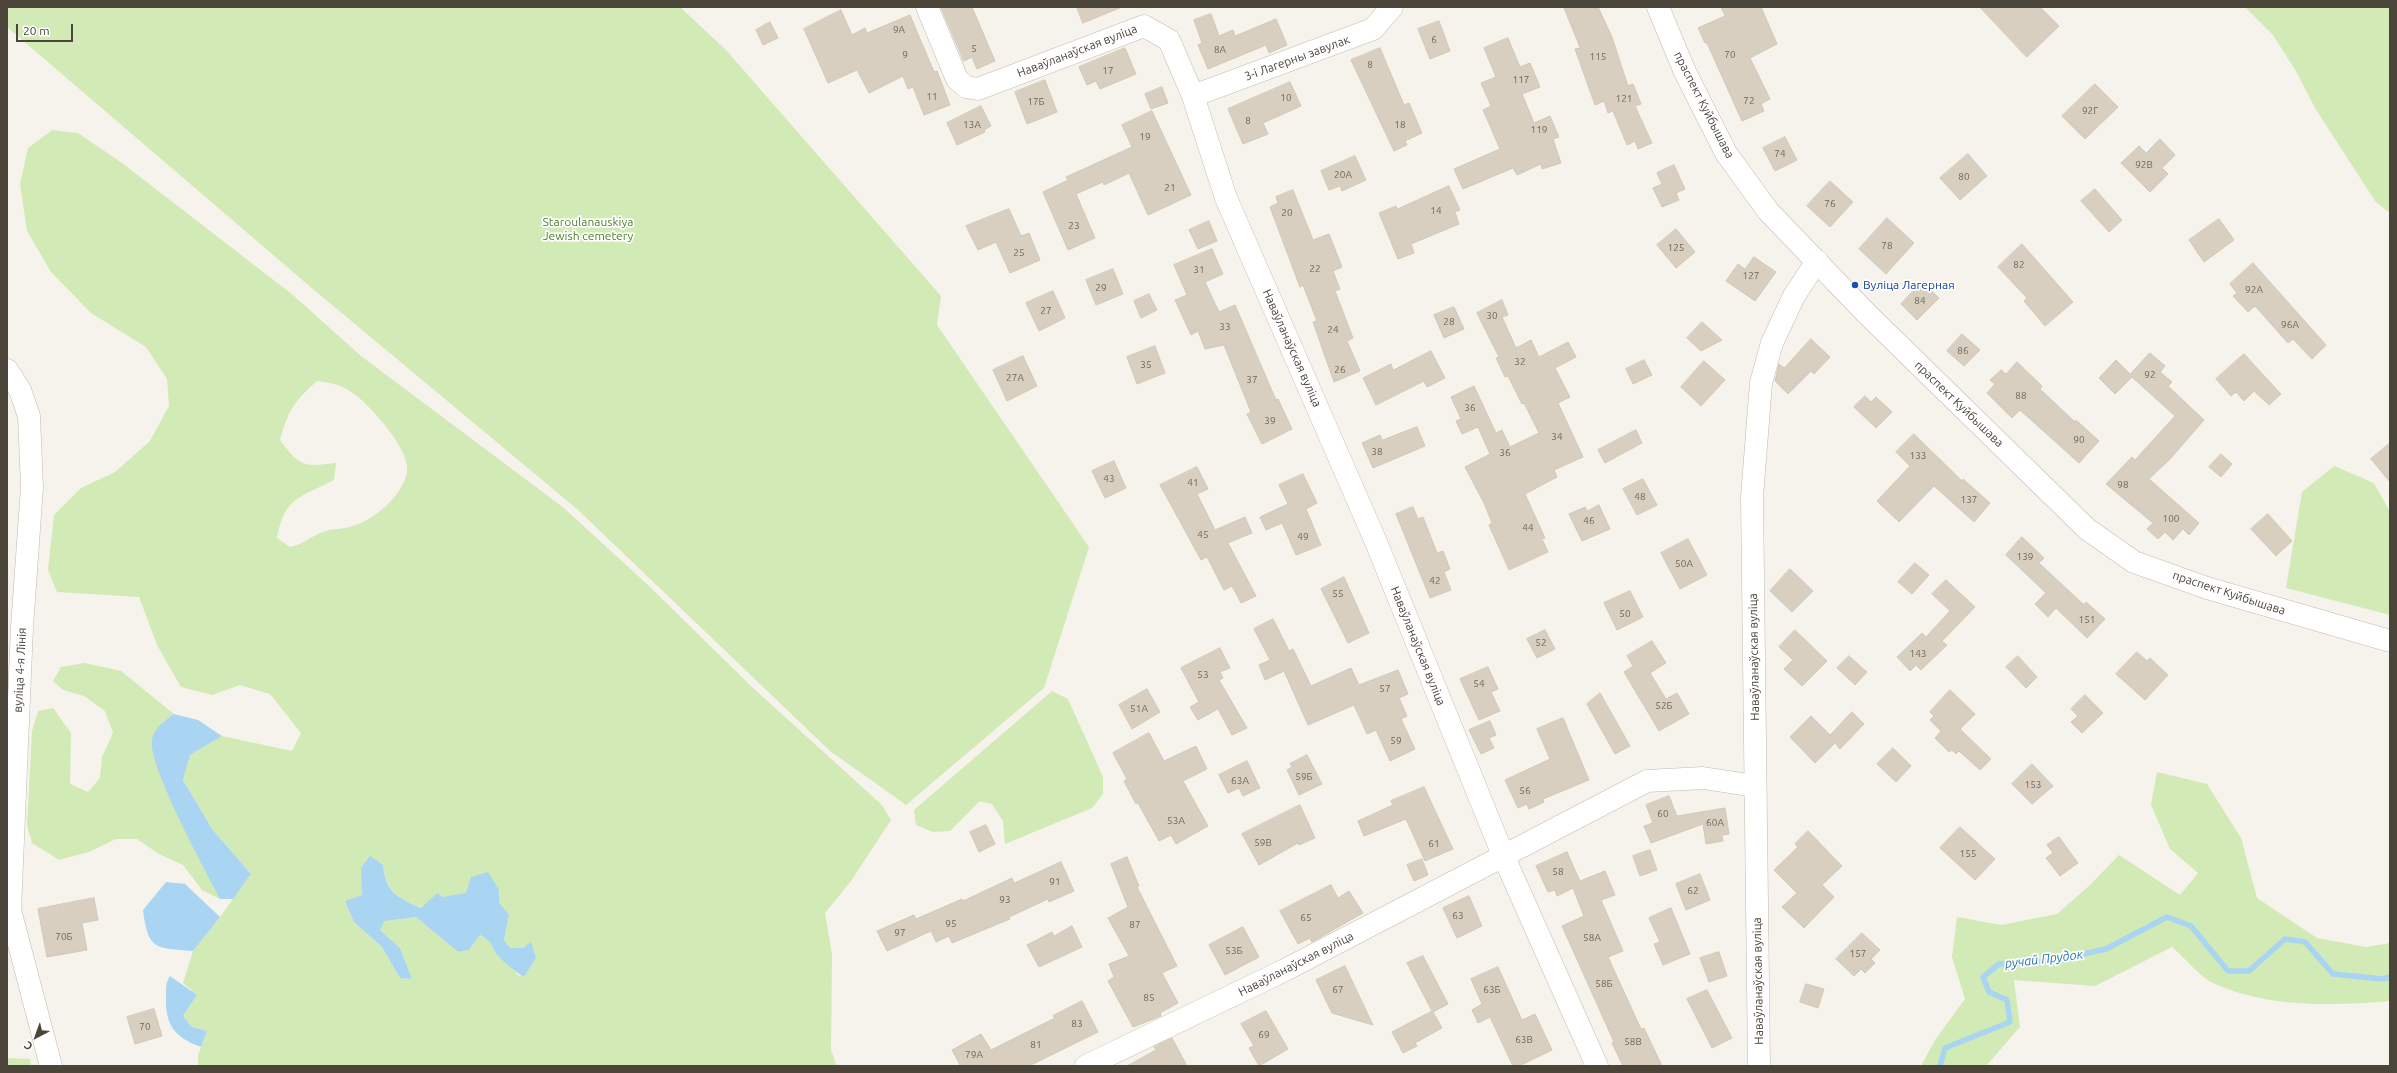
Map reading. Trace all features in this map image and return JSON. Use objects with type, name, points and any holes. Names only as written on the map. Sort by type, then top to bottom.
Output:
[{"type":"street","name":"Наваўланаўская вуліца","points":[[927,7],[957,79],[966,87],[978,89],[1144,26],[1168,40],[1193,96],[1226,198],[1376,542],[1503,855],[1597,1066]]},
{"type":"street","name":"3-і Лагерны завулак","points":[[1193,96],[1373,29],[1392,7]]},
{"type":"street","name":"праспект Куйбышава","points":[[1658,7],[1685,72],[1726,153],[1768,211],[1866,313],[2087,529],[2134,562],[2207,588],[2390,641]]},
{"type":"street","name":"Наваўланаўская вуліца","points":[[1759,1066],[1752,497],[1761,383],[1772,344],[1794,296],[1817,261]]},
{"type":"street","name":"вуліца 4-я Лінія","points":[[7,370],[20,390],[29,416],[32,487],[20,658],[10,910],[51,1066]]},
{"type":"street","points":[[1503,855],[1647,781],[1703,778],[1756,786]]},
{"type":"street","name":"Наваўланаўская вуліца","points":[[1086,1066],[1278,974],[1503,855]]},
{"type":"green space","name":"Staroulanauskiya Jewish cemetery","points":[[7,7],[680,7],[726,50],[941,296],[937,325],[1089,547],[1044,688],[906,805],[830,751],[577,509],[307,284],[7,27]]},
{"type":"green space","points":[[2245,7],[2390,7],[2390,213],[2375,201],[2315,108],[2297,73],[2273,35]]},
{"type":"green space","points":[[52,130],[78,133],[122,163],[293,295],[361,356],[564,508],[649,586],[752,687],[882,805],[891,820],[851,881],[825,913],[832,954],[831,1050],[837,1066],[198,1066],[198,1055],[207,1031],[192,1027],[183,1016],[197,995],[183,983],[193,951],[251,874],[212,829],[183,780],[190,755],[222,736],[292,751],[301,733],[270,694],[240,685],[212,695],[181,687],[157,645],[139,597],[57,592],[48,570],[54,515],[81,488],[115,472],[150,441],[169,406],[167,379],[146,347],[91,313],[51,272],[27,231],[20,184],[28,148]],"holes":[[[317,381],[344,388],[364,403],[382,422],[402,450],[407,465],[407,472],[400,489],[394,497],[372,517],[351,527],[324,531],[302,543],[290,547],[277,538],[280,524],[289,506],[303,495],[334,480],[336,463],[317,465],[309,465],[304,463],[293,456],[280,440],[286,421],[293,407]],[[383,865],[387,882],[394,893],[421,908],[437,893],[443,897],[499,890],[499,902],[509,915],[504,940],[509,948],[523,948],[536,958],[524,977],[518,975],[512,966],[500,958],[490,940],[480,935],[469,950],[458,952],[416,917],[385,921],[380,930],[400,948],[412,979],[400,978],[382,947],[354,922],[345,901],[362,896]]]},
{"type":"green space","points":[[2334,466],[2374,483],[2390,512],[2390,615],[2286,588],[2302,492]]},
{"type":"green space","points":[[85,663],[121,671],[174,714],[161,723],[156,761],[169,797],[220,899],[202,890],[183,865],[159,854],[137,839],[116,839],[89,852],[59,860],[32,843],[27,825],[32,731],[38,711],[53,708],[71,733],[70,784],[88,792],[100,778],[102,757],[113,733],[105,711],[84,696],[63,690],[53,681],[61,667]]},
{"type":"green space","points":[[1052,691],[1068,699],[1103,777],[1103,794],[1092,808],[1005,844],[1003,821],[992,804],[980,801],[950,831],[933,832],[916,825],[914,810]]},
{"type":"green space","points":[[2157,772],[2207,784],[2241,838],[2257,898],[2317,938],[2366,947],[2390,943],[2390,1001],[2323,1004],[2277,1001],[2255,997],[2234,991],[2208,980],[2197,972],[2172,947],[2095,986],[2014,980],[2020,1027],[1986,1066],[1921,1066],[1935,1040],[1965,999],[1952,957],[1957,917],[2002,925],[2057,914],[2090,885],[2119,855],[2180,895],[2198,873],[2170,849],[2151,805]]},
{"type":"green space","points":[[7,1058],[30,1059],[31,1066],[7,1066]]},
{"type":"water","points":[[174,714],[198,720],[222,736],[190,755],[183,780],[212,829],[251,874],[233,899],[220,899],[179,818],[159,771],[153,752],[153,735],[164,721]]},
{"type":"water","points":[[370,856],[383,865],[387,882],[394,893],[405,901],[421,908],[437,893],[443,897],[466,893],[471,877],[488,872],[499,890],[499,902],[509,915],[504,940],[510,948],[523,948],[531,942],[536,958],[524,977],[500,958],[495,952],[491,943],[480,935],[469,950],[458,952],[416,917],[385,921],[380,930],[400,948],[412,979],[400,978],[382,947],[354,922],[345,901],[362,895],[361,868]]},
{"type":"water","points":[[166,882],[185,884],[220,917],[193,951],[162,947],[151,940],[148,933],[143,910]]},
{"type":"water","points":[[170,976],[197,995],[183,1016],[192,1027],[207,1031],[201,1047],[184,1039],[173,1029],[167,1015],[166,1006],[166,988]]},
{"type":"building","points":[[941,7],[972,7],[995,61],[977,69],[972,57],[964,61]]},
{"type":"building","points":[[1077,7],[1122,7],[1083,23]]},
{"type":"building","points":[[1564,7],[1598,7],[1612,37],[1628,86],[1633,84],[1641,104],[1635,106],[1652,143],[1638,149],[1635,141],[1627,145],[1613,111],[1608,113],[1604,101],[1595,105],[1575,49],[1580,48]]},
{"type":"building","points":[[1721,7],[1761,7],[1777,44],[1750,58],[1770,99],[1761,104],[1764,111],[1742,121],[1707,43],[1705,43],[1698,28],[1725,16]]},
{"type":"building","points":[[1980,7],[2040,7],[2059,26],[2027,57]]},
{"type":"building","points":[[841,10],[852,35],[865,28],[867,33],[910,15],[934,72],[937,71],[950,105],[924,115],[913,87],[908,89],[903,76],[869,93],[857,70],[828,83],[804,29]]},
{"type":"building","points":[[1211,14],[1219,36],[1233,30],[1235,36],[1276,19],[1287,45],[1269,53],[1266,45],[1208,69],[1198,45],[1202,43],[1194,20]]},
{"type":"building","points":[[1439,21],[1450,51],[1430,59],[1418,29]]},
{"type":"building","points":[[770,22],[778,38],[763,45],[756,30]]},
{"type":"building","points":[[1508,38],[1520,67],[1530,63],[1540,87],[1522,94],[1534,123],[1550,116],[1559,137],[1553,139],[1561,163],[1542,169],[1541,164],[1517,175],[1513,168],[1463,189],[1454,169],[1500,149],[1483,110],[1491,106],[1481,83],[1496,77],[1484,48]]},
{"type":"building","points":[[1125,48],[1136,74],[1100,89],[1096,81],[1087,85],[1079,67]]},
{"type":"building","points":[[1380,48],[1404,105],[1409,103],[1422,133],[1405,141],[1407,145],[1394,151],[1351,60]]},
{"type":"building","points":[[1045,80],[1057,112],[1027,124],[1015,92]]},
{"type":"building","points":[[1290,82],[1301,106],[1263,123],[1268,134],[1243,144],[1228,109]]},
{"type":"building","points":[[2095,84],[2118,107],[2085,139],[2062,116]]},
{"type":"building","points":[[1162,87],[1168,103],[1151,109],[1145,94]]},
{"type":"building","points":[[981,106],[991,126],[984,130],[985,132],[957,145],[947,123]]},
{"type":"building","points":[[1152,111],[1191,195],[1148,215],[1129,173],[1104,185],[1103,182],[1076,194],[1095,238],[1068,250],[1043,192],[1068,180],[1066,177],[1132,147],[1122,125]]},
{"type":"building","points":[[1785,137],[1797,160],[1775,171],[1763,148]]},
{"type":"building","points":[[2160,139],[2175,155],[2162,168],[2168,174],[2150,192],[2121,163],[2139,146],[2146,153]]},
{"type":"building","points":[[1968,154],[1987,176],[1960,200],[1940,178]]},
{"type":"building","points":[[1355,156],[1366,180],[1342,191],[1340,186],[1329,190],[1321,171]]},
{"type":"building","points":[[1674,165],[1685,189],[1676,193],[1679,200],[1662,207],[1653,188],[1662,184],[1657,173]]},
{"type":"building","points":[[1830,181],[1853,202],[1830,227],[1807,206]]},
{"type":"building","points":[[1449,186],[1460,210],[1455,212],[1459,224],[1411,244],[1414,253],[1398,259],[1379,213],[1396,206],[1397,209]]},
{"type":"building","points":[[2095,189],[2122,220],[2109,232],[2081,201]]},
{"type":"building","points":[[1293,190],[1313,240],[1329,234],[1342,267],[1333,271],[1340,289],[1335,291],[1353,338],[1347,341],[1360,371],[1334,382],[1313,322],[1317,321],[1303,285],[1300,287],[1270,207],[1278,203],[1276,197]]},
{"type":"building","points":[[1009,209],[1021,236],[1029,233],[1040,260],[1010,273],[996,242],[978,250],[966,226]]},
{"type":"building","points":[[1887,218],[1914,243],[1886,274],[1859,249]]},
{"type":"building","points":[[2219,219],[2234,240],[2204,262],[2189,240]]},
{"type":"building","points":[[1209,221],[1217,241],[1198,249],[1189,230]]},
{"type":"building","points":[[1676,229],[1695,252],[1676,268],[1657,245]]},
{"type":"building","points":[[2022,244],[2073,302],[2045,326],[2024,301],[2027,298],[1998,267]]},
{"type":"building","points":[[1212,249],[1223,274],[1205,282],[1219,312],[1235,305],[1276,400],[1278,399],[1292,429],[1262,444],[1247,414],[1251,412],[1224,345],[1205,349],[1198,331],[1191,335],[1175,300],[1187,295],[1174,265]]},
{"type":"building","points":[[1754,257],[1776,272],[1755,301],[1726,281],[1738,264],[1745,269]]},
{"type":"building","points":[[2253,263],[2326,345],[2312,359],[2293,339],[2288,343],[2255,306],[2248,312],[2233,296],[2237,293],[2230,284]]},
{"type":"building","points":[[1113,269],[1123,294],[1096,305],[1086,280]]},
{"type":"building","points":[[1922,282],[1939,298],[1917,320],[1901,304]]},
{"type":"building","points":[[1053,291],[1065,318],[1039,331],[1026,303]]},
{"type":"building","points":[[1149,294],[1157,310],[1141,318],[1134,301]]},
{"type":"building","points":[[1502,300],[1508,315],[1502,317],[1516,348],[1531,340],[1539,357],[1568,342],[1576,357],[1555,368],[1570,397],[1558,403],[1583,457],[1554,470],[1557,477],[1525,494],[1545,538],[1542,539],[1548,552],[1509,570],[1489,525],[1492,523],[1484,503],[1465,467],[1490,454],[1478,427],[1462,434],[1456,421],[1461,419],[1451,397],[1474,386],[1496,433],[1502,430],[1510,447],[1539,433],[1508,376],[1505,377],[1496,358],[1499,357],[1477,313]]},
{"type":"building","points":[[1454,307],[1464,329],[1444,338],[1434,315]]},
{"type":"building","points":[[1702,322],[1722,340],[1701,351],[1687,338]]},
{"type":"building","points":[[1962,334],[1980,350],[1964,366],[1947,351]]},
{"type":"building","points":[[1811,339],[1830,357],[1814,374],[1811,371],[1788,394],[1775,381],[1779,364],[1784,368]]},
{"type":"building","points":[[1155,346],[1165,373],[1137,384],[1127,357]]},
{"type":"building","points":[[1431,351],[1445,378],[1427,387],[1424,381],[1376,405],[1363,378],[1391,364],[1393,370]]},
{"type":"building","points":[[2150,353],[2165,366],[2160,372],[2172,382],[2168,386],[2204,420],[2171,458],[2149,479],[2199,523],[2189,535],[2183,529],[2173,540],[2165,532],[2158,539],[2147,529],[2153,523],[2106,484],[2132,457],[2135,460],[2175,416],[2132,377],[2115,394],[2099,378],[2116,360],[2130,374]]},
{"type":"building","points":[[2244,354],[2281,394],[2269,405],[2254,391],[2244,401],[2236,392],[2231,396],[2216,379]]},
{"type":"building","points":[[1023,356],[1037,386],[1007,401],[993,370]]},
{"type":"building","points":[[1644,360],[1652,375],[1633,384],[1626,369]]},
{"type":"building","points":[[1704,361],[1725,380],[1701,406],[1681,387]]},
{"type":"building","points":[[2017,362],[2042,386],[2040,389],[2075,422],[2076,420],[2099,441],[2079,463],[2020,410],[2012,418],[1987,393],[1995,384],[1990,380],[2001,370],[2006,374]]},
{"type":"building","points":[[1865,396],[1871,402],[1876,397],[1892,412],[1876,428],[1854,407]]},
{"type":"building","points":[[1417,427],[1425,446],[1373,468],[1362,443],[1380,435],[1382,440]]},
{"type":"building","points":[[1636,430],[1642,443],[1605,463],[1598,450]]},
{"type":"building","points":[[1914,434],[1962,481],[1963,479],[1990,503],[1974,522],[1934,486],[1899,522],[1877,501],[1910,466],[1896,452]]},
{"type":"building","points":[[2390,443],[2390,482],[2371,459]]},
{"type":"building","points":[[2221,454],[2232,464],[2221,477],[2209,467]]},
{"type":"building","points":[[1114,461],[1126,488],[1105,498],[1092,471]]},
{"type":"building","points":[[1197,467],[1208,489],[1197,494],[1215,530],[1245,517],[1252,533],[1228,543],[1256,596],[1241,603],[1232,586],[1224,590],[1207,557],[1201,560],[1160,485]]},
{"type":"building","points":[[1303,474],[1317,503],[1306,509],[1321,545],[1296,555],[1282,523],[1266,530],[1260,517],[1288,504],[1279,485]]},
{"type":"building","points":[[1643,479],[1657,505],[1637,515],[1623,489]]},
{"type":"building","points":[[1599,505],[1610,529],[1582,541],[1569,514],[1585,507],[1587,511]]},
{"type":"building","points":[[1413,507],[1418,519],[1423,517],[1437,553],[1443,551],[1450,569],[1444,572],[1451,590],[1430,598],[1396,514]]},
{"type":"building","points":[[2268,514],[2292,541],[2276,556],[2251,529]]},
{"type":"building","points":[[2022,537],[2044,558],[2039,563],[2084,605],[2086,602],[2105,619],[2087,638],[2056,608],[2048,617],[2035,604],[2046,593],[2006,555]]},
{"type":"building","points":[[1688,539],[1707,575],[1680,589],[1661,553]]},
{"type":"building","points":[[1915,563],[1929,575],[1912,594],[1898,582]]},
{"type":"building","points":[[1790,569],[1813,591],[1792,612],[1770,591]]},
{"type":"building","points":[[1344,577],[1369,633],[1348,643],[1321,589]]},
{"type":"building","points":[[1946,580],[1975,607],[1942,641],[1947,645],[1921,670],[1916,665],[1910,671],[1897,657],[1922,633],[1926,637],[1950,611],[1932,594]]},
{"type":"building","points":[[1630,591],[1643,617],[1617,630],[1604,603]]},
{"type":"building","points":[[1273,619],[1289,651],[1293,649],[1311,686],[1351,668],[1359,685],[1398,670],[1408,694],[1399,698],[1407,716],[1401,719],[1415,749],[1390,761],[1376,730],[1367,734],[1354,705],[1308,725],[1284,671],[1265,680],[1259,665],[1270,660],[1254,629]]},
{"type":"building","points":[[1545,630],[1555,649],[1537,658],[1527,639]]},
{"type":"building","points":[[1795,630],[1827,661],[1802,686],[1784,669],[1793,660],[1779,647]]},
{"type":"building","points":[[1652,641],[1666,663],[1650,673],[1666,699],[1677,693],[1689,714],[1659,731],[1624,672],[1633,666],[1627,656]]},
{"type":"building","points":[[1220,648],[1230,668],[1220,672],[1223,678],[1219,680],[1247,728],[1232,735],[1218,709],[1198,720],[1190,707],[1199,702],[1181,668]]},
{"type":"building","points":[[2137,652],[2147,661],[2150,658],[2168,675],[2145,700],[2116,674]]},
{"type":"building","points":[[1849,656],[1867,672],[1855,685],[1837,668]]},
{"type":"building","points":[[2018,656],[2037,677],[2026,688],[2006,667]]},
{"type":"building","points":[[1488,667],[1498,689],[1491,692],[1500,711],[1479,720],[1460,679]]},
{"type":"building","points":[[1147,689],[1160,712],[1132,729],[1119,705]]},
{"type":"building","points":[[1950,690],[1975,714],[1960,729],[1991,759],[1980,770],[1959,751],[1956,754],[1952,750],[1949,752],[1935,738],[1941,731],[1930,720],[1934,716],[1930,712]]},
{"type":"building","points":[[1600,693],[1630,746],[1615,754],[1587,704]]},
{"type":"building","points":[[2085,695],[2103,713],[2082,733],[2071,722],[2078,716],[2071,709]]},
{"type":"building","points":[[1852,712],[1864,724],[1840,749],[1835,743],[1815,763],[1790,737],[1811,716],[1830,735]]},
{"type":"building","points":[[1563,718],[1589,780],[1543,799],[1544,802],[1529,809],[1527,804],[1518,808],[1505,780],[1550,759],[1537,729]]},
{"type":"building","points":[[1490,721],[1496,735],[1489,738],[1494,748],[1481,754],[1469,730]]},
{"type":"building","points":[[1149,733],[1164,761],[1196,746],[1207,769],[1183,781],[1208,826],[1176,844],[1171,835],[1159,841],[1138,803],[1136,804],[1124,781],[1127,779],[1113,753]]},
{"type":"building","points":[[1893,748],[1911,766],[1896,782],[1877,764]]},
{"type":"building","points":[[1307,755],[1322,784],[1299,795],[1287,770],[1292,767],[1290,764]]},
{"type":"building","points":[[1247,761],[1260,788],[1243,796],[1239,788],[1228,793],[1219,775]]},
{"type":"building","points":[[2032,764],[2053,786],[2032,804],[2012,784]]},
{"type":"building","points":[[1424,787],[1453,849],[1425,861],[1406,819],[1364,836],[1358,821],[1393,805],[1391,801]]},
{"type":"building","points":[[1669,796],[1677,816],[1725,808],[1729,834],[1722,835],[1723,841],[1706,844],[1703,824],[1651,843],[1644,826],[1653,823],[1646,805]]},
{"type":"building","points":[[1300,805],[1315,838],[1299,845],[1298,843],[1259,865],[1242,834]]},
{"type":"building","points":[[986,825],[995,844],[979,852],[970,832]]},
{"type":"building","points":[[1960,827],[1995,859],[1975,880],[1940,848]]},
{"type":"building","points":[[1808,831],[1842,866],[1822,885],[1834,897],[1804,928],[1782,907],[1797,893],[1774,870],[1798,847],[1795,844]]},
{"type":"building","points":[[2059,837],[2078,863],[2060,876],[2046,858],[2053,853],[2047,845]]},
{"type":"building","points":[[1650,850],[1657,870],[1640,876],[1633,856]]},
{"type":"building","points":[[1567,852],[1580,881],[1605,871],[1615,895],[1601,900],[1623,951],[1608,957],[1641,1029],[1644,1028],[1662,1066],[1623,1066],[1612,1043],[1614,1042],[1562,926],[1584,916],[1573,888],[1557,896],[1555,890],[1548,892],[1536,866]]},
{"type":"building","points":[[1127,857],[1139,886],[1137,887],[1177,966],[1162,973],[1178,1003],[1160,1013],[1161,1016],[1133,1027],[1108,981],[1114,977],[1109,964],[1129,956],[1108,918],[1128,907],[1111,864]]},
{"type":"building","points":[[1422,859],[1428,875],[1414,881],[1407,865]]},
{"type":"building","points":[[1061,862],[1074,891],[1049,902],[1048,899],[1009,917],[1010,919],[952,943],[949,936],[936,942],[931,931],[887,951],[877,931],[914,915],[916,919],[962,899],[963,901],[1012,878],[1014,883]]},
{"type":"building","points":[[1700,874],[1710,900],[1686,910],[1676,884]]},
{"type":"building","points":[[1331,885],[1338,898],[1349,891],[1363,913],[1312,942],[1310,938],[1298,944],[1280,911]]},
{"type":"building","points":[[1469,896],[1482,926],[1457,938],[1443,908]]},
{"type":"building","points":[[94,898],[98,920],[82,923],[87,950],[47,957],[38,909]]},
{"type":"building","points":[[1671,908],[1690,954],[1663,965],[1654,944],[1660,942],[1649,918]]},
{"type":"building","points":[[1072,926],[1082,947],[1039,967],[1027,945],[1052,932],[1054,936]]},
{"type":"building","points":[[1243,927],[1259,957],[1225,975],[1209,945]]},
{"type":"building","points":[[1862,933],[1880,950],[1871,959],[1875,963],[1865,973],[1861,969],[1854,976],[1836,959]]},
{"type":"building","points":[[1719,952],[1727,976],[1709,982],[1700,958]]},
{"type":"building","points":[[1423,956],[1448,1004],[1433,1012],[1442,1028],[1415,1043],[1417,1046],[1403,1053],[1392,1032],[1432,1011],[1407,963]]},
{"type":"building","points":[[1345,966],[1373,1025],[1332,1013],[1316,980]]},
{"type":"building","points":[[1498,967],[1522,1020],[1535,1014],[1552,1050],[1519,1066],[1513,1066],[1490,1017],[1478,1023],[1472,1010],[1482,1004],[1471,979]]},
{"type":"building","points":[[1806,984],[1824,989],[1818,1008],[1800,1002]]},
{"type":"building","points":[[1707,990],[1732,1038],[1712,1048],[1687,999]]},
{"type":"building","points":[[1082,1001],[1098,1032],[1029,1066],[958,1066],[960,1065],[952,1050],[981,1034],[991,1050],[1055,1018],[1053,1016]]},
{"type":"building","points":[[154,1009],[162,1036],[135,1044],[127,1017]]},
{"type":"building","points":[[1266,1011],[1288,1049],[1259,1066],[1249,1048],[1254,1046],[1241,1024]]},
{"type":"building","points":[[1172,1038],[1187,1066],[1127,1066],[1156,1050],[1154,1047]]},
{"type":"waterway","name":"ручай Прудок","points":[[1940,1066],[1945,1048],[2010,1022],[2007,1000],[1989,992],[1983,977],[1999,964],[2051,961],[2106,949],[2167,917],[2191,926],[2228,971],[2249,971],[2285,939],[2305,942],[2333,974],[2383,979],[2390,977]]},
{"type":"place","name":"Вуліца Лагерная","points":[[1855,285]]}]
